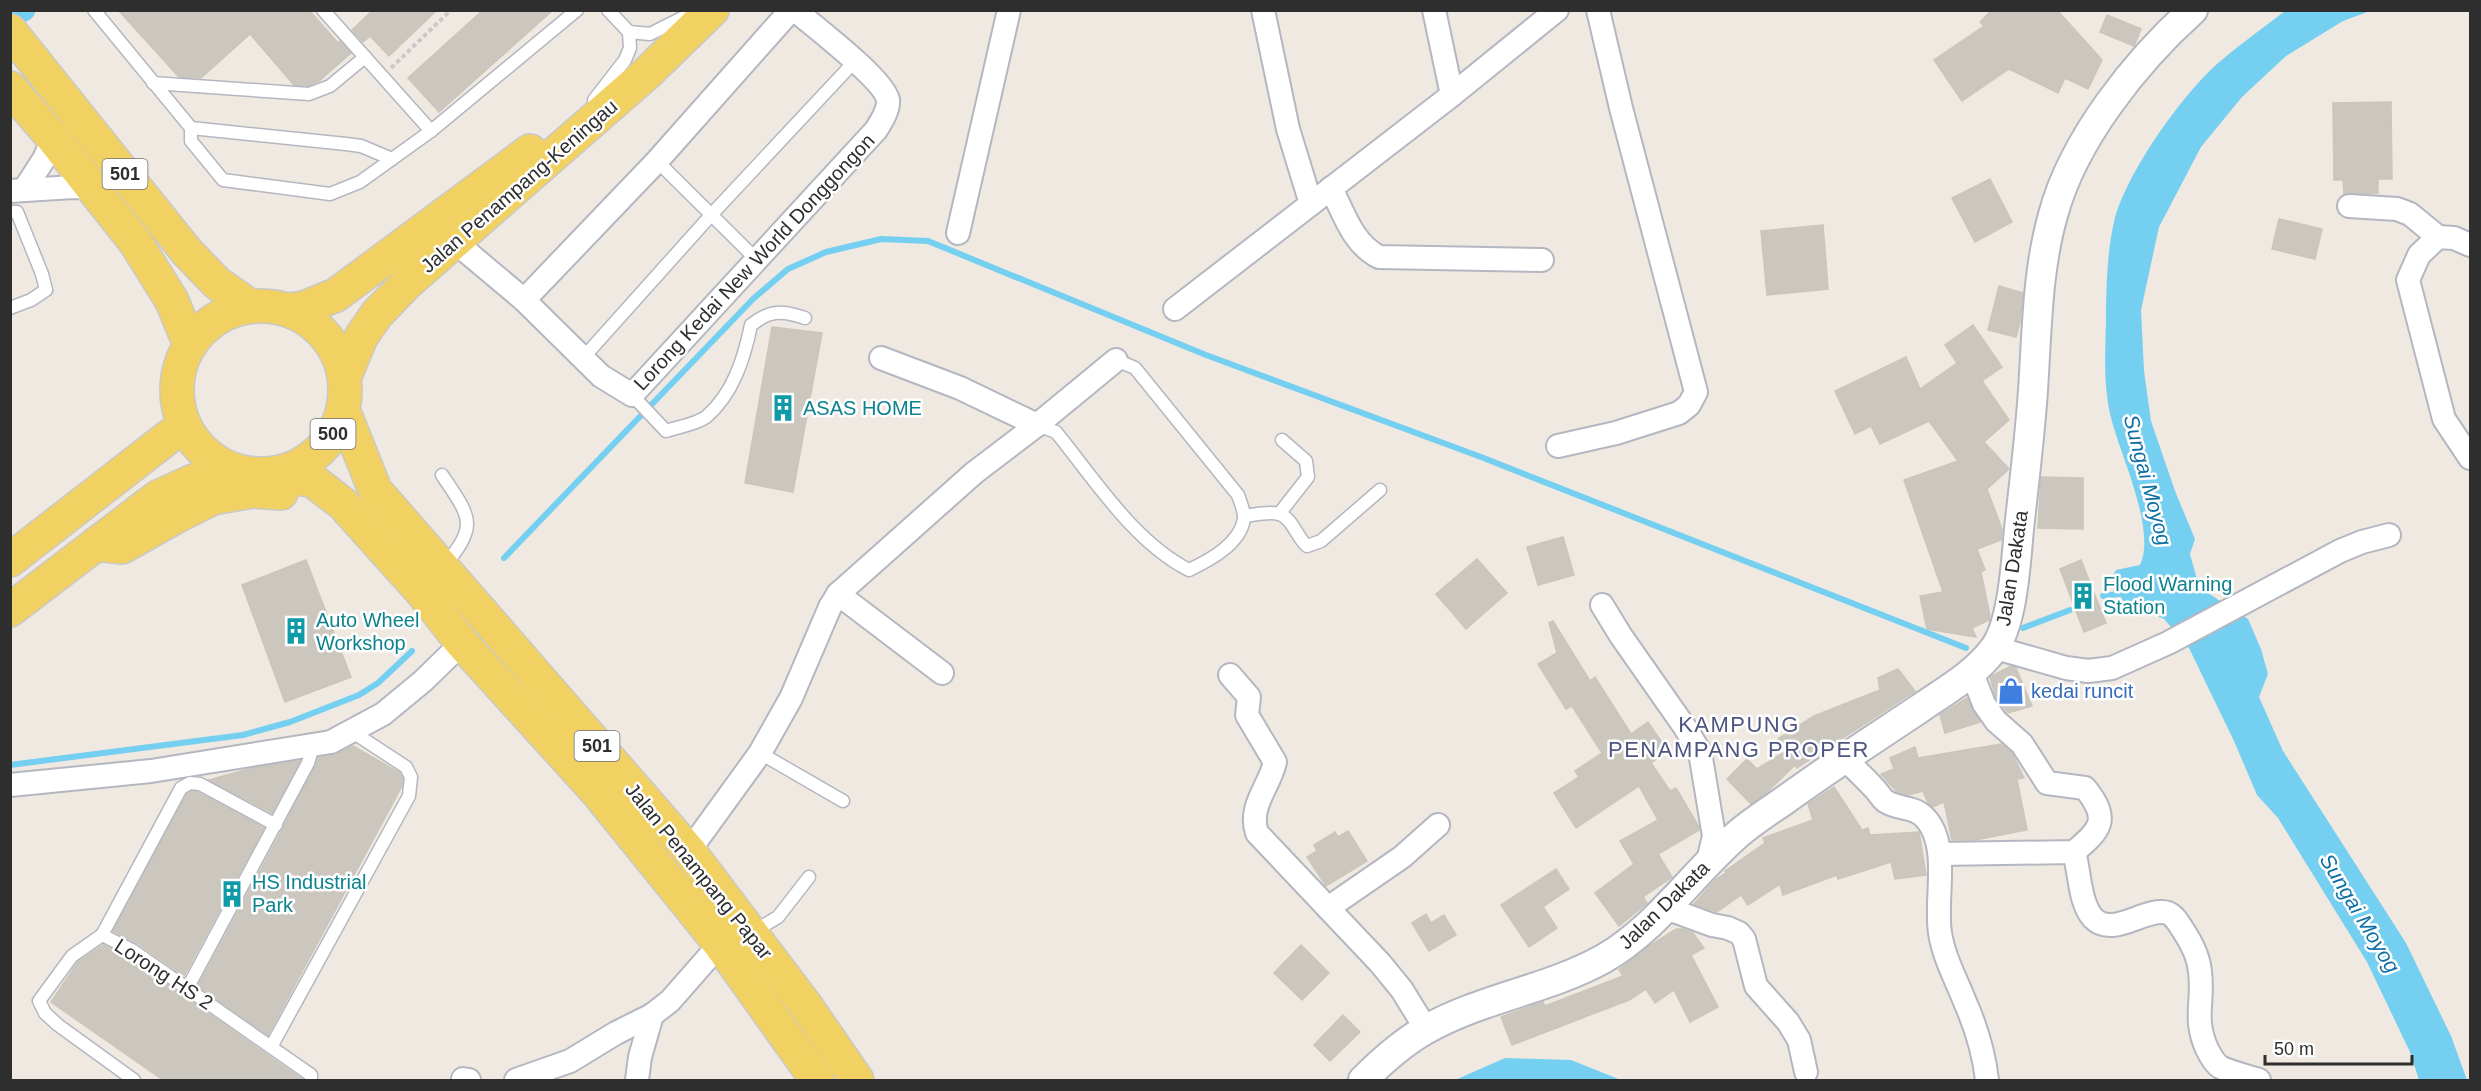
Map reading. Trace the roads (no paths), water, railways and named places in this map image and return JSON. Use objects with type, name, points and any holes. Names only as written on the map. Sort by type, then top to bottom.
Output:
[{"type":"main road","name":"Jalan Penampang-Keningau","points":[[288,310],[304,308],[336,295],[594,100],[696,13]]},
{"type":"main road","name":"Jalan Penampang-Keningau","points":[[345,376],[361,337],[377,314],[407,283],[646,74],[696,13]]},
{"type":"main road","name":"501","points":[[10,31],[187,252],[217,283],[250,306]]},
{"type":"main road","name":"501","points":[[10,88],[94,188],[157,273],[190,345]]},
{"type":"main road","points":[[430,265],[427,285],[382,338],[369,369],[364,403],[369,440],[377,460],[417,512],[435,560]]},
{"type":"main road","name":"500","points":[[10,610],[158,497],[193,481],[254,474],[288,470],[313,456],[332,436],[343,410],[346,393],[345,376],[338,354],[326,335],[309,320],[288,310],[269,306],[250,306],[226,313],[213,322],[190,345],[179,371],[177,399],[184,425],[200,448],[222,465],[254,474]]},
{"type":"main road","name":"Jalan Penampang Papar","points":[[343,410],[375,490],[689,851],[752,932],[857,1080]]},
{"type":"main road","points":[[10,561],[184,425]]},
{"type":"main road","name":"Jalan Penampang Papar","points":[[254,474],[312,480],[344,504],[422,592],[462,643],[598,793],[720,944],[817,1080]]},
{"type":"main road","points":[[96,544],[122,547],[213,498],[252,491],[288,494],[321,501],[387,554]]},
{"type":"street","name":"Lorong Kedai New World Donggongon","points":[[455,242],[524,300],[601,376],[632,395],[876,130],[885,116],[888,100],[880,86],[855,61],[793,10]]},
{"type":"street","points":[[524,300],[657,161],[793,10]]},
{"type":"street","points":[[958,233],[1009,10]]},
{"type":"street","points":[[1263,10],[1288,129],[1311,204]]},
{"type":"street","points":[[1434,10],[1452,95]]},
{"type":"street","points":[[1175,309],[1452,95],[1557,10]]},
{"type":"street","points":[[1558,446],[1616,433],[1679,413],[1689,405],[1696,392],[1621,108],[1598,10]]},
{"type":"street","name":"Jalan Dakata","points":[[1363,1080],[1384,1059],[1426,1029],[1457,1015],[1557,980],[1614,952],[1666,908],[1708,861],[1741,831],[1844,758],[1972,673],[1996,648],[2004,629],[2015,573],[2032,402],[2041,270],[2053,214],[2064,184],[2092,131],[2132,74],[2193,10]]},
{"type":"street","points":[[15,199],[44,159],[53,138]]},
{"type":"street","points":[[15,199],[73,187],[94,188]]},
{"type":"street","points":[[1331,189],[1356,238],[1367,251],[1379,257],[1542,260]]},
{"type":"street","points":[[2349,206],[2397,209],[2410,214],[2438,237],[2454,238],[2470,244]]},
{"type":"street","points":[[2438,237],[2419,255],[2408,280],[2444,419],[2470,458]]},
{"type":"street","points":[[881,358],[960,388],[1037,425]]},
{"type":"street","points":[[689,851],[760,753],[791,698],[830,607],[838,594],[974,473],[1116,360]]},
{"type":"street","points":[[1996,648],[2066,668],[2088,671],[2112,668],[2168,644],[2340,551],[2389,535]]},
{"type":"street","points":[[838,594],[942,673]]},
{"type":"street","points":[[1602,605],[1700,752],[1714,836],[1708,861]]},
{"type":"street","points":[[10,785],[151,771],[331,742],[382,714],[423,681],[462,643]]},
{"type":"street","points":[[1940,854],[2074,852],[2098,831],[2101,824],[2094,799],[2085,788],[2047,783],[2022,744],[1990,713],[1972,673]]},
{"type":"street","points":[[1230,675],[1249,698],[1247,715],[1275,762],[1254,813],[1257,834],[1357,937],[1402,990],[1426,1029]]},
{"type":"street","points":[[1844,758],[1883,799],[1892,805],[1909,807],[1922,814],[1931,825],[1940,854],[1937,901],[1940,933],[1950,969],[1981,1043],[1987,1080]]},
{"type":"street","points":[[1328,908],[1402,857],[1438,825]]},
{"type":"street","points":[[2074,852],[2088,908],[2094,919],[2104,925],[2113,925],[2160,913],[2168,913],[2175,919],[2188,937],[2198,961],[2201,973],[2198,1025],[2209,1054],[2218,1066],[2259,1080]]},
{"type":"street","points":[[1666,908],[1739,933],[1744,939],[1756,986],[1788,1023],[1799,1040],[1806,1072]]},
{"type":"street","points":[[516,1080],[570,1061],[616,1033],[652,1015],[670,1001],[720,944]]},
{"type":"street","points":[[637,1080],[640,1057],[652,1015]]},
{"type":"lane","points":[[94,10],[191,128],[191,141],[223,180],[330,194],[360,182],[431,131],[577,10]]},
{"type":"lane","points":[[323,10],[431,131]]},
{"type":"lane","points":[[594,100],[624,60],[630,48],[629,32],[608,10]]},
{"type":"lane","points":[[629,32],[650,34],[696,13]]},
{"type":"lane","points":[[153,83],[309,94],[330,86],[365,57]]},
{"type":"lane","points":[[583,358],[712,214],[855,61]]},
{"type":"lane","points":[[191,128],[361,146],[392,159]]},
{"type":"lane","points":[[657,161],[756,259]]},
{"type":"lane","points":[[10,308],[31,300],[46,290],[15,199]]},
{"type":"lane","points":[[632,395],[666,431],[705,418],[734,383],[747,347],[751,326],[763,316],[786,312],[805,318]]},
{"type":"lane","points":[[1037,425],[1056,432],[1141,536],[1168,559],[1189,570],[1213,559],[1240,531],[1244,516],[1238,495],[1135,368],[1116,360]]},
{"type":"lane","points":[[1279,514],[1308,477],[1306,461],[1282,440]]},
{"type":"lane","points":[[435,560],[458,549],[467,533],[469,522],[463,506],[442,476]]},
{"type":"lane","points":[[1244,516],[1279,514],[1287,519],[1300,541],[1307,546],[1321,541],[1380,490]]},
{"type":"lane","points":[[271,1047],[334,937],[409,796],[411,777],[406,766],[351,731]]},
{"type":"lane","points":[[188,987],[276,825],[308,763],[313,746]]},
{"type":"lane","points":[[760,753],[843,801]]},
{"type":"lane","points":[[102,935],[181,788],[190,783],[200,784],[276,825]]},
{"type":"lane","points":[[752,932],[778,917],[809,877]]},
{"type":"lane","name":"Lorong HS 2","points":[[134,1080],[58,1025],[45,1013],[39,1001],[72,956],[102,935],[132,950],[188,987],[311,1075],[311,1080]]},
{"type":"water","name":"Sungai Moyog","points":[[2285,11],[2370,11],[2343,21],[2286,56],[2242,97],[2201,147],[2159,227],[2141,310],[2144,371],[2151,421],[2175,491],[2195,539],[2190,554],[2196,576],[2208,593],[2248,619],[2261,649],[2268,674],[2259,697],[2283,751],[2406,943],[2451,1036],[2467,1080],[2419,1080],[2410,1052],[2367,962],[2278,818],[2257,795],[2189,648],[2164,619],[2123,601],[2111,579],[2116,570],[2140,565],[2144,551],[2141,515],[2113,425],[2106,387],[2107,285],[2114,222],[2120,203],[2142,160],[2187,96],[2217,64]]},
{"type":"water","points":[[1505,1058],[1571,1060],[1621,1080],[1455,1080]]},
{"type":"waterway","points":[[504,558],[753,299],[788,269],[826,252],[881,239],[928,241],[1206,355],[1481,457],[1966,648]]},
{"type":"waterway","points":[[2103,596],[2127,593]]},
{"type":"waterway","points":[[2023,628],[2070,610]]},
{"type":"waterway","points":[[10,765],[243,735],[290,722],[359,695],[378,683],[412,651]]},
{"type":"place","name":"ASAS HOME","points":[[783,408]]},
{"type":"place","name":"Flood Warning Station","points":[[2083,596]]},
{"type":"place","name":"Auto Wheel Workshop","points":[[296,631]]},
{"type":"place","name":"kedai runcit","points":[[2011,691]]},
{"type":"place","name":"HS Industrial Park","points":[[232,894]]},
{"type":"district","name":"KAMPUNG PENAMPANG PROPER","points":[[1739,736]]}]
